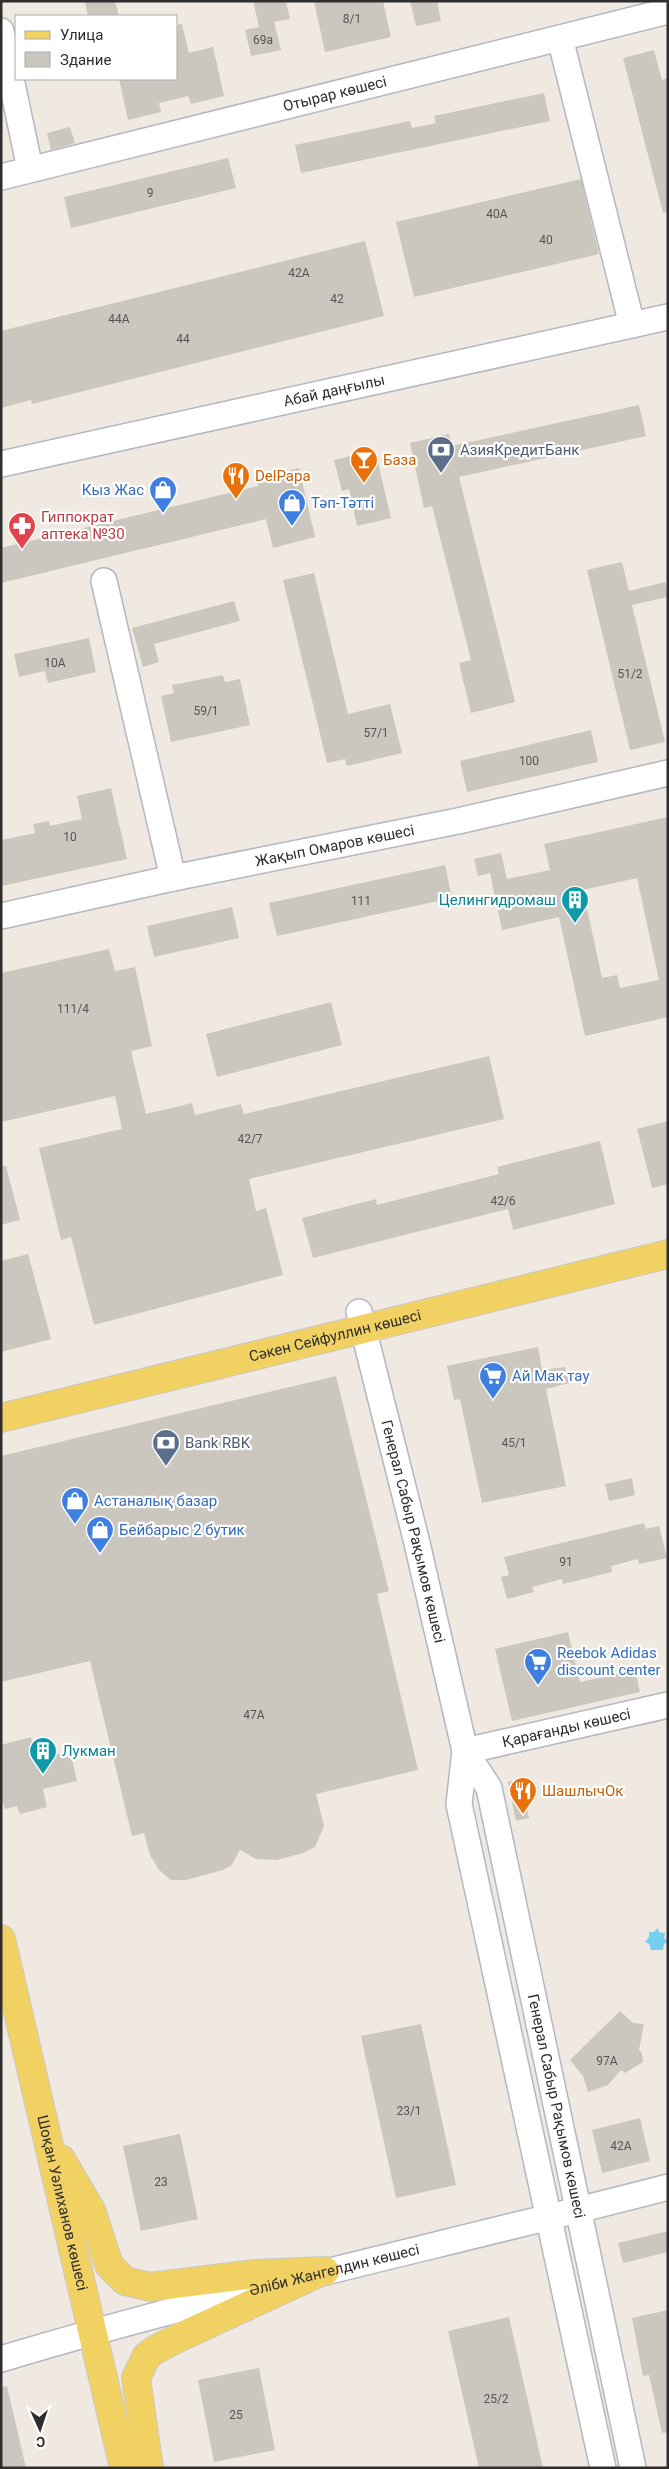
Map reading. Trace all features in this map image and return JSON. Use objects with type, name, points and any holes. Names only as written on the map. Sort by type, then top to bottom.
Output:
[{"type":"main road","name":"Сәкен Сейфуллин көшесі","points":[[1,1418],[668,1236]]},
{"type":"main road","name":"Сәкен Сейфуллин көшесі","points":[[1,1399],[668,1254]]},
{"type":"main road","name":"Шоқан Уәлиханов көшесі","points":[[1,1939],[124,2468]]},
{"type":"main road","points":[[47,2137],[90,2210],[109,2266],[125,2281],[150,2287],[255,2274],[325,2271]]},
{"type":"main road","points":[[149,2468],[136,2378],[146,2357],[153,2351],[178,2338],[325,2271]]},
{"type":"street","name":"Отырар көшесі","points":[[1,177],[560,38],[624,11],[668,11]]},
{"type":"street","points":[[1,31],[30,169]]},
{"type":"street","points":[[560,38],[632,325]]},
{"type":"street","name":"Абай даңғылы","points":[[1,464],[668,317]]},
{"type":"street","points":[[104,581],[173,878]]},
{"type":"street","name":"Жақып Омаров көшесі","points":[[1,916],[173,878],[458,821],[668,773]]},
{"type":"street","name":"Генерал Сабыр Рақымов көшесі","points":[[361,1321],[416,1539],[465,1751],[459,1804],[603,2468]]},
{"type":"street","name":"Қарағанды көшесі","points":[[465,1751],[668,1705]]},
{"type":"street","name":"Генерал Сабыр Рақымов көшесі","points":[[465,1751],[489,1788],[633,2468]]},
{"type":"street","name":"Әліби Жангелдин көшесі","points":[[1,2359],[92,2332],[325,2271],[548,2218],[668,2187]]},
{"type":"water","points":[[658,1928],[659,1932],[665,1933],[664,1938],[668,1942],[664,1944],[663,1950],[651,1950],[649,1944],[645,1942],[649,1937],[649,1932],[654,1932]]},
{"type":"building","points":[[85,1],[115,1],[119,15],[88,15]]},
{"type":"building","points":[[253,1],[286,1],[290,19],[274,22],[281,50],[251,56],[245,30],[259,27]]},
{"type":"building","points":[[314,1],[383,1],[391,37],[325,52]]},
{"type":"building","points":[[410,1],[437,1],[441,21],[416,26]]},
{"type":"building","points":[[182,24],[189,53],[213,47],[224,96],[191,104],[188,96],[159,103],[161,112],[128,120],[119,80],[178,80],[178,25]]},
{"type":"building","points":[[654,50],[662,80],[668,78],[668,212],[663,213],[623,58]]},
{"type":"building","points":[[544,93],[550,121],[301,173],[295,145],[410,121],[412,128],[436,123],[434,116]]},
{"type":"building","points":[[70,127],[75,143],[51,150],[47,133]]},
{"type":"building","points":[[228,158],[236,188],[71,228],[64,197]]},
{"type":"building","points":[[581,179],[599,254],[414,297],[396,222]]},
{"type":"building","points":[[365,241],[384,316],[32,404],[31,400],[1,408],[1,331]]},
{"type":"building","points":[[639,405],[646,436],[459,477],[515,702],[471,713],[459,663],[471,660],[432,506],[424,508],[410,443],[449,434],[452,446]]},
{"type":"building","points":[[375,450],[391,518],[357,526],[349,489],[342,491],[334,460]]},
{"type":"building","points":[[299,468],[315,537],[273,548],[266,519],[1,583],[1,548],[258,486],[256,479]]},
{"type":"building","points":[[622,562],[629,591],[665,582],[668,592],[668,597],[632,605],[665,742],[630,750],[587,570]]},
{"type":"building","points":[[314,573],[348,714],[390,704],[402,753],[347,766],[345,759],[327,763],[283,580]]},
{"type":"building","points":[[234,601],[240,621],[154,644],[159,662],[143,667],[132,628]]},
{"type":"building","points":[[89,638],[96,672],[48,683],[45,671],[19,677],[14,654]]},
{"type":"building","points":[[223,675],[225,682],[240,679],[250,725],[171,742],[161,696],[174,693],[172,685]]},
{"type":"building","points":[[591,730],[598,762],[467,792],[460,761]]},
{"type":"building","points":[[111,788],[127,859],[1,886],[1,840],[35,833],[33,824],[49,821],[50,826],[82,819],[77,796]]},
{"type":"building","name":"Целингидромаш","points":[[668,817],[668,1017],[585,1036],[559,917],[502,930],[490,873],[478,876],[474,859],[501,853],[507,879],[550,870],[544,844]],"holes":[[[637,878],[659,980],[620,988],[617,975],[602,978],[583,890]]]},
{"type":"building","points":[[445,865],[452,898],[277,936],[269,903]]},
{"type":"building","points":[[232,907],[239,938],[154,957],[147,926]]},
{"type":"building","points":[[109,949],[115,971],[135,967],[152,1046],[131,1051],[146,1114],[192,1103],[195,1115],[241,1104],[244,1114],[489,1056],[504,1119],[249,1179],[256,1211],[266,1208],[283,1275],[94,1325],[71,1237],[61,1240],[39,1148],[122,1129],[115,1096],[1,1122],[1,973]]},
{"type":"building","points":[[331,1002],[342,1045],[217,1077],[206,1034]]},
{"type":"building","points":[[668,1121],[668,1184],[652,1188],[637,1129]]},
{"type":"building","points":[[600,1141],[615,1204],[513,1230],[508,1209],[313,1258],[302,1218],[376,1199],[377,1205],[499,1174],[497,1167]]},
{"type":"building","points":[[1,1166],[6,1166],[20,1220],[1,1225]]},
{"type":"building","points":[[28,1254],[51,1339],[1,1352],[1,1261]]},
{"type":"building","points":[[538,1347],[542,1370],[565,1367],[569,1383],[546,1389],[566,1486],[482,1503],[460,1399],[454,1400],[447,1366]]},
{"type":"building","points":[[336,1376],[389,1591],[377,1594],[418,1770],[316,1794],[324,1826],[315,1847],[303,1853],[277,1860],[256,1859],[240,1850],[231,1866],[223,1870],[186,1880],[171,1880],[159,1870],[150,1855],[144,1833],[132,1836],[90,1661],[1,1682],[1,1456]]},
{"type":"building","points":[[632,1478],[635,1495],[609,1501],[605,1484]]},
{"type":"building","points":[[644,1523],[646,1529],[659,1526],[667,1558],[639,1564],[638,1559],[611,1566],[612,1572],[563,1584],[562,1579],[532,1587],[534,1592],[507,1599],[501,1577],[509,1575],[504,1557]]},
{"type":"building","points":[[568,1632],[580,1682],[635,1670],[640,1692],[512,1721],[495,1649]]},
{"type":"building","name":"Лукман","points":[[31,1737],[37,1760],[70,1751],[77,1781],[43,1789],[47,1807],[20,1814],[17,1806],[5,1809],[1,1796],[1,1745]]},
{"type":"building","points":[[520,1779],[529,1818],[516,1821],[508,1782]]},
{"type":"building","points":[[620,2011],[633,2023],[644,2024],[639,2050],[642,2053],[643,2062],[625,2073],[621,2070],[608,2085],[588,2092],[583,2076],[570,2060]]},
{"type":"building","points":[[421,2024],[456,2185],[396,2198],[361,2036]]},
{"type":"building","points":[[640,2118],[650,2161],[602,2173],[592,2130]]},
{"type":"building","points":[[180,2134],[198,2219],[141,2231],[123,2146]]},
{"type":"building","points":[[668,2231],[668,2252],[623,2263],[618,2243]]},
{"type":"building","points":[[668,2310],[668,2432],[662,2433],[649,2375],[643,2376],[632,2318]]},
{"type":"building","points":[[509,2317],[543,2468],[479,2468],[448,2331]]},
{"type":"building","points":[[259,2368],[275,2450],[214,2462],[198,2380]]},
{"type":"building","points":[[7,2386],[26,2468],[1,2468],[1,2387]]},
{"type":"place","name":"АзияКредитБанк","points":[[441,474]]},
{"type":"place","name":"База","points":[[364,484]]},
{"type":"place","name":"DelPapa","points":[[236,500]]},
{"type":"place","name":"Кыз Жас","points":[[163,514]]},
{"type":"place","name":"Тәп-Тәтті","points":[[292,527]]},
{"type":"place","name":"Гиппократ аптека №30","points":[[22,550]]},
{"type":"place","name":"Целингидромаш","points":[[575,924]]},
{"type":"place","name":"Ай Мак тау","points":[[493,1400]]},
{"type":"place","name":"Bank RBK","points":[[166,1467]]},
{"type":"place","name":"Астаналық базар","points":[[75,1525]]},
{"type":"place","name":"Бейбарыс 2 бутик","points":[[100,1554]]},
{"type":"place","name":"Reebok Adidas discount center","points":[[538,1686]]},
{"type":"place","name":"Лукман","points":[[43,1775]]},
{"type":"place","name":"ШашлычОк","points":[[523,1815]]}]
